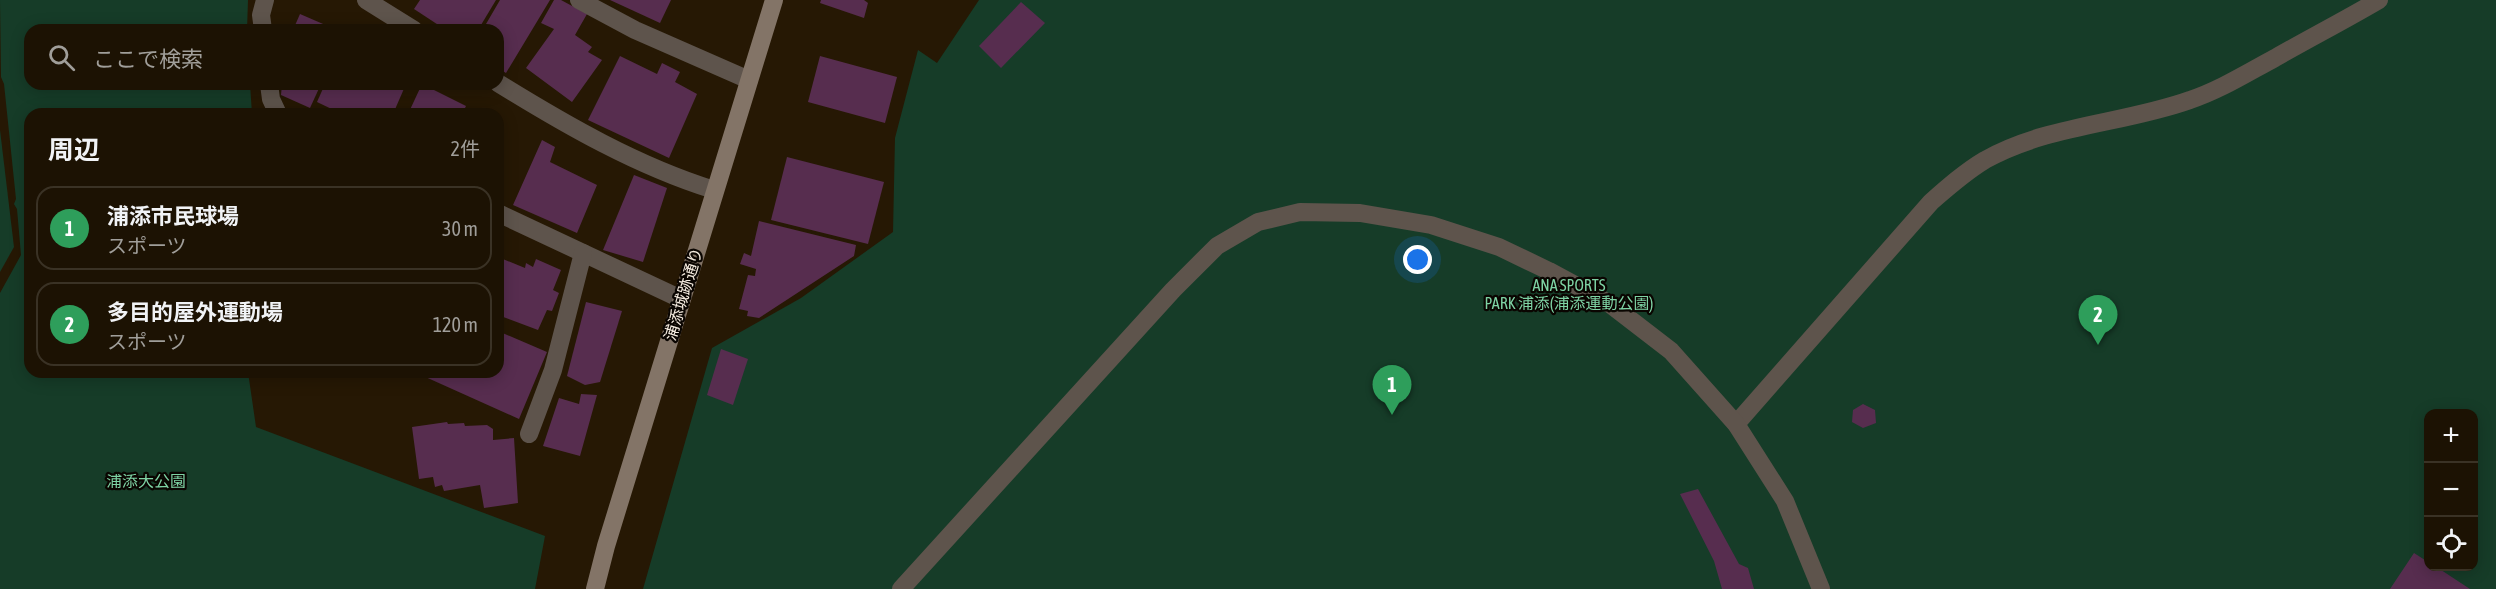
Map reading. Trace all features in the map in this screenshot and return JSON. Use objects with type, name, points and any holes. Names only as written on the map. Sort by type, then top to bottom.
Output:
[{"type":"main road","name":"浦添城跡通り","points":[[595,589],[714,190],[774,0]]},
{"type":"street","points":[[262,24],[261,15],[265,0]]},
{"type":"street","points":[[366,0],[404,24]]},
{"type":"street","points":[[579,0],[635,30],[749,80]]},
{"type":"street","points":[[1736,424],[1931,202],[1959,177],[1985,160],[2042,137],[2155,111],[2223,87],[2379,0]]},
{"type":"street","points":[[504,87],[541,110],[652,168],[714,190]]},
{"type":"street","points":[[270,90],[275,108]]},
{"type":"street","points":[[901,589],[1173,290],[1217,246],[1258,222],[1300,212],[1360,213],[1431,225],[1499,247],[1610,304],[1671,351],[1736,424],[1785,501],[1821,589]]},
{"type":"street","points":[[504,216],[681,299]]},
{"type":"street","points":[[529,434],[553,370],[584,253]]},
{"type":"green space","name":"浦添大公園","points":[[0,0],[248,0],[247,24],[24,24],[24,90],[250,90],[252,108],[24,108],[24,378],[249,378],[256,427],[545,536],[535,589],[0,589],[0,293],[21,255],[17,209],[14,204],[16,199],[4,84],[1,77]]},
{"type":"green space","name":"ANA SPORTS PARK 浦添(浦添運動公園)","points":[[979,0],[2496,0],[2496,589],[643,589],[712,348],[801,298],[893,232],[895,138],[918,50],[937,63]]},
{"type":"green space","points":[[0,130],[14,247],[0,272]]},
{"type":"building","points":[[420,0],[496,0],[482,24],[437,24],[414,9]]},
{"type":"building","points":[[500,0],[550,0],[506,73],[504,72],[504,24],[486,24]]},
{"type":"building","points":[[554,0],[561,0],[587,14],[575,35],[592,47],[588,52],[602,60],[572,102],[526,68],[554,29],[541,23]]},
{"type":"building","points":[[610,0],[671,0],[660,23]]},
{"type":"building","points":[[821,0],[864,0],[868,3],[864,18],[820,3]]},
{"type":"building","points":[[1021,2],[1045,23],[1001,68],[979,46]]},
{"type":"building","points":[[300,14],[323,24],[296,24]]},
{"type":"building","points":[[620,56],[657,74],[662,63],[680,72],[675,82],[697,94],[669,158],[588,120]]},
{"type":"building","points":[[820,56],[897,77],[885,123],[808,102]]},
{"type":"building","points":[[281,90],[318,90],[310,108],[281,95]]},
{"type":"building","points":[[322,90],[403,90],[396,108],[330,108],[317,102]]},
{"type":"building","points":[[419,90],[434,90],[466,106],[465,108],[411,108]]},
{"type":"building","points":[[542,140],[555,147],[550,162],[597,185],[577,233],[513,205]]},
{"type":"building","points":[[787,157],[884,182],[868,244],[771,220]]},
{"type":"building","points":[[634,175],[667,188],[643,262],[603,250]]},
{"type":"building","points":[[759,221],[856,245],[854,256],[759,318],[747,316],[748,311],[739,309],[748,275],[755,276],[756,269],[740,264],[744,253],[751,256]]},
{"type":"building","points":[[504,259],[525,268],[526,263],[533,267],[536,259],[561,270],[553,290],[559,293],[552,311],[547,310],[538,330],[504,317]]},
{"type":"building","points":[[586,302],[622,311],[600,382],[585,385],[567,376]]},
{"type":"building","points":[[504,334],[547,352],[519,419],[428,378],[504,378]]},
{"type":"building","points":[[721,349],[748,359],[733,405],[707,395]]},
{"type":"building","points":[[581,394],[597,395],[580,456],[543,446],[559,398],[579,404]]},
{"type":"building","points":[[1863,404],[1875,410],[1876,423],[1863,428],[1852,422],[1853,410]]},
{"type":"building","points":[[447,422],[448,424],[464,423],[465,426],[487,425],[493,429],[493,440],[514,438],[518,503],[484,508],[480,485],[444,491],[442,485],[435,487],[433,477],[419,479],[412,427]]},
{"type":"building","points":[[1698,489],[1739,564],[1748,568],[1754,589],[1722,589],[1714,561],[1680,494]]},
{"type":"building","points":[[2414,553],[2424,559],[2424,571],[2443,571],[2470,589],[2390,589]]},
{"type":"place","name":"多目的屋外運動場","points":[[2098,345]]},
{"type":"place","name":"浦添市民球場","points":[[1392,415]]}]
